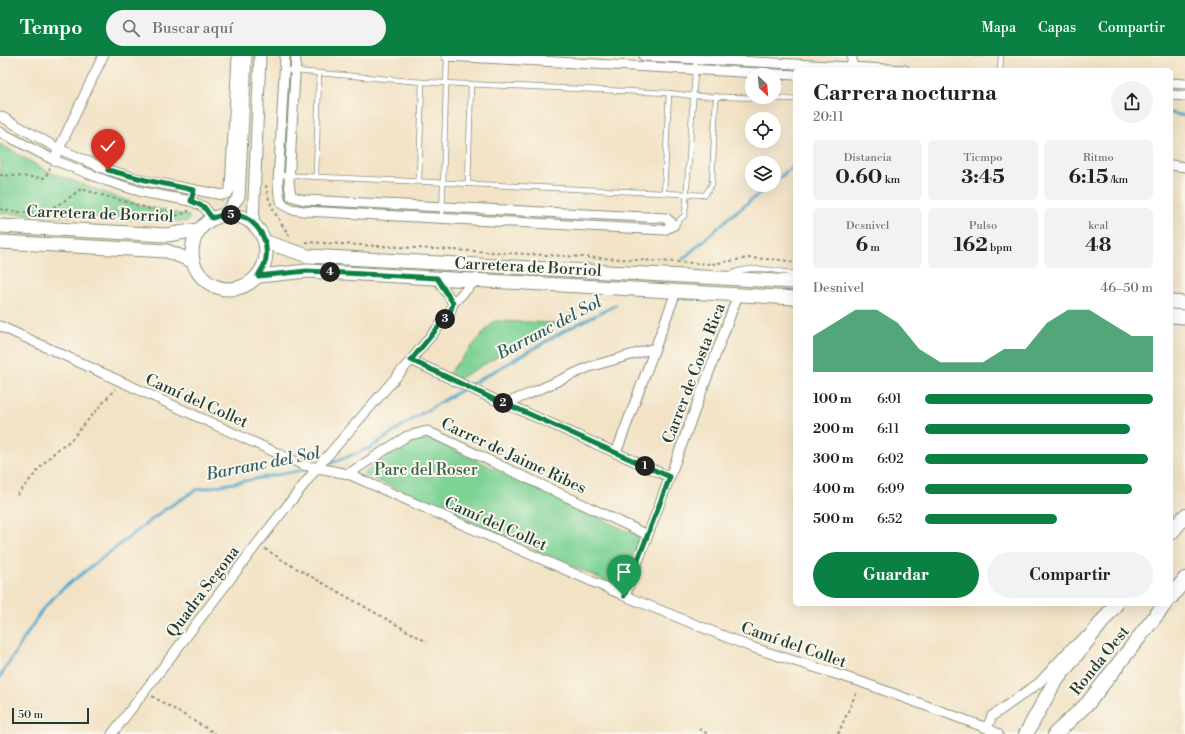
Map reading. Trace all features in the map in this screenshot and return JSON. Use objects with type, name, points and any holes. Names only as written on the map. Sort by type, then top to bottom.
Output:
[{"type":"main road","points":[[225,214],[240,216],[253,222],[261,231],[266,242],[266,260],[258,276],[242,288],[221,289],[203,279],[192,261],[192,245],[198,230],[212,218],[225,214]]},
{"type":"main road","name":"Carretera de Borriol","points":[[0,226],[167,235],[198,230]]},
{"type":"main road","name":"Carretera de Borriol","points":[[0,242],[167,251],[192,261]]},
{"type":"main road","name":"Carretera de Borriol","points":[[266,242],[308,256],[793,282]]},
{"type":"main road","name":"Carretera de Borriol","points":[[258,276],[307,271],[793,298]]},
{"type":"main road","points":[[1173,302],[1185,302]]},
{"type":"main road","points":[[1173,316],[1185,317]]},
{"type":"main road","points":[[1173,531],[1185,516]]},
{"type":"main road","points":[[1173,594],[1185,579]]},
{"type":"main road","name":"Ronda Oest","points":[[1026,734],[1054,683],[1114,606]]},
{"type":"main road","name":"Ronda Oest","points":[[1055,734],[1088,703],[1163,606]]},
{"type":"street","points":[[54,160],[103,56]]},
{"type":"street","points":[[0,116],[59,149],[108,170],[146,180],[223,195],[228,193],[230,189],[237,56]]},
{"type":"street","points":[[225,214],[239,196],[246,56]]},
{"type":"street","points":[[253,222],[260,56]]},
{"type":"street","points":[[285,56],[278,175],[279,194],[282,204],[291,209],[304,211],[664,230],[674,225],[666,218],[304,200],[291,196],[290,175],[296,56]]},
{"type":"street","points":[[447,56],[793,75]]},
{"type":"street","points":[[644,56],[696,57],[852,68],[852,56]]},
{"type":"street","points":[[1173,83],[1185,84]]},
{"type":"street","points":[[1173,95],[1185,96]]},
{"type":"street","points":[[0,132],[54,160],[107,181],[142,192],[191,201],[204,207],[212,218]]},
{"type":"street","points":[[1173,165],[1185,167]]},
{"type":"street","points":[[437,278],[453,303]]},
{"type":"street","name":"Quadra Segona","points":[[112,734],[317,468],[450,313],[453,303],[476,280]]},
{"type":"street","points":[[616,453],[676,292]]},
{"type":"street","name":"Carrer de Costa Rica","points":[[624,596],[738,295]]},
{"type":"street","name":"Camí del Collet","points":[[0,326],[303,465],[348,474],[624,596],[751,647],[861,682],[988,728]]},
{"type":"street","points":[[504,404],[589,367],[655,348]]},
{"type":"street","points":[[411,360],[504,404],[670,477]]},
{"type":"street","points":[[518,409],[529,394]]},
{"type":"street","name":"Carrer de Jaime Ribes","points":[[348,474],[407,436],[428,432],[648,535]]},
{"type":"street","name":"Ronda Oest","points":[[988,728],[992,716],[1039,683],[1071,648],[1098,626]]},
{"type":"street","points":[[988,728],[998,734]]},
{"type":"lane","points":[[442,218],[447,56]]},
{"type":"lane","points":[[1000,68],[1001,56]]},
{"type":"lane","points":[[674,225],[685,215],[696,57]]},
{"type":"lane","points":[[284,70],[422,82],[669,93],[693,96],[793,99]]},
{"type":"lane","points":[[316,176],[319,73]]},
{"type":"lane","points":[[419,181],[422,82]]},
{"type":"lane","points":[[468,184],[472,84]]},
{"type":"lane","points":[[664,193],[669,93]]},
{"type":"lane","points":[[278,175],[705,195],[712,184],[716,96]]},
{"type":"lane","points":[[721,278],[738,270],[781,271],[793,274]]},
{"type":"path","points":[[974,56],[986,56]]},
{"type":"path","points":[[0,175],[45,178],[54,160]]},
{"type":"path","points":[[254,181],[265,181],[267,195],[277,218],[291,238],[296,240]]},
{"type":"path","points":[[0,209],[22,212],[40,211],[58,205],[81,189],[175,216],[188,212],[191,201]]},
{"type":"path","points":[[300,242],[712,264],[748,258],[783,260],[793,262]]},
{"type":"path","points":[[17,495],[44,463],[76,434],[114,391],[120,381]]},
{"type":"path","points":[[257,544],[289,564],[426,642]]},
{"type":"path","points":[[838,734],[861,682]]},
{"type":"path","points":[[144,692],[216,734]]},
{"type":"path","points":[[699,729],[708,734]]},
{"type":"green space","points":[[0,144],[47,171],[139,205],[189,216],[188,222],[0,213]]},
{"type":"green space","points":[[494,321],[557,323],[460,378],[448,374]]},
{"type":"green space","name":"Parc del Roser","points":[[413,439],[433,440],[640,537],[620,587],[363,474]]},
{"type":"waterway","name":"Barranc del Sol","points":[[1173,113],[1185,116]]},
{"type":"waterway","name":"Barranc del Sol","points":[[781,176],[793,167]]},
{"type":"waterway","name":"Barranc del Sol","points":[[683,259],[730,217],[761,192]]},
{"type":"waterway","name":"Barranc del Sol","points":[[470,385],[566,330],[616,305]]},
{"type":"waterway","name":"Barranc del Sol","points":[[323,466],[370,448],[419,415],[465,388]]},
{"type":"waterway","name":"Barranc del Sol","points":[[0,677],[42,610],[61,590],[164,510],[196,490],[308,469]]},
{"type":"route","points":[[108,170],[194,190],[191,201],[204,207],[212,218],[225,214],[240,216],[253,222],[261,231],[266,242],[266,260],[258,276],[307,271],[437,278],[453,303],[450,313],[411,360],[504,404],[670,477],[624,596]]}]
